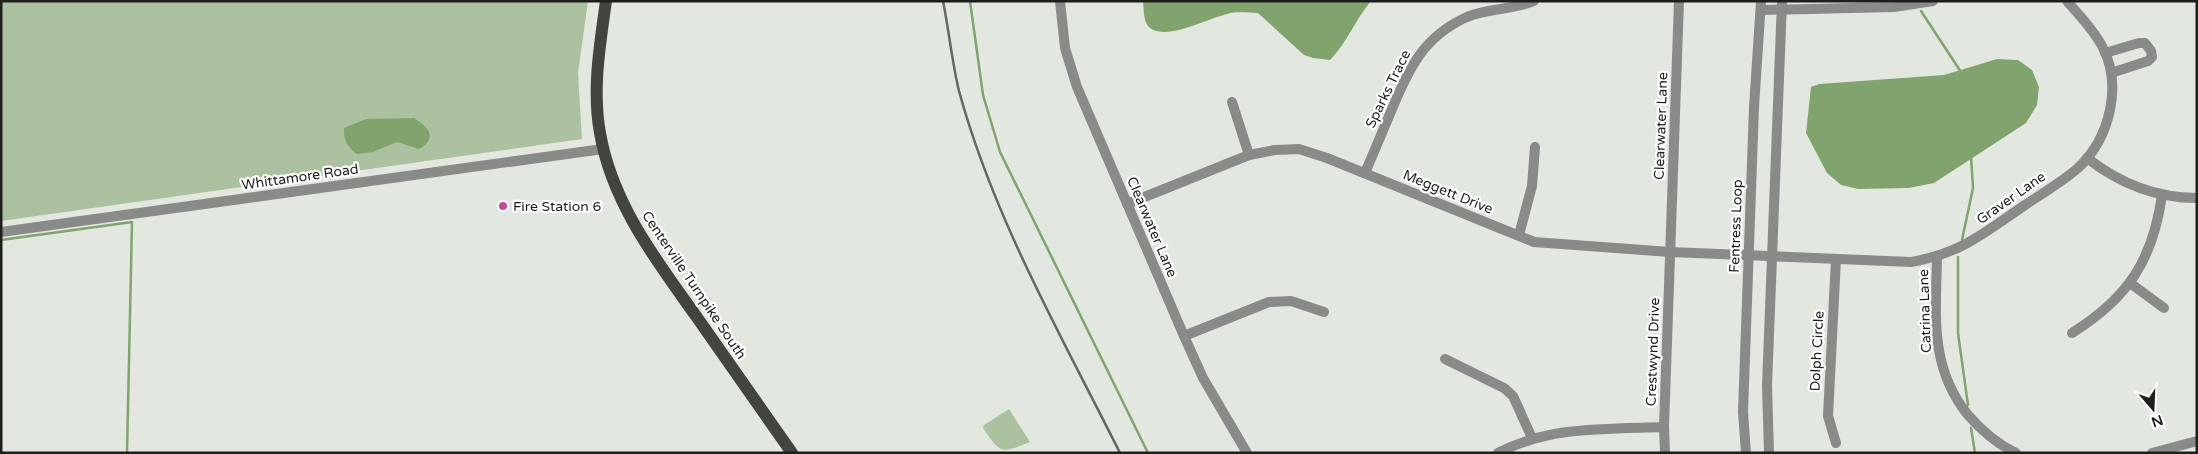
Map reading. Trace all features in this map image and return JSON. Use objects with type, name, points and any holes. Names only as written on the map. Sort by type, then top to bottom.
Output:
[{"type":"main road","name":"Centerville Turnpike South","points":[[606,1],[600,42],[596,95],[603,149],[615,189],[643,240],[792,453]]},
{"type":"street","name":"Clearwater Lane","points":[[1060,1],[1065,48],[1070,67],[1203,378],[1247,453]]},
{"type":"street","name":"Sparks Trace","points":[[1365,173],[1412,64],[1423,49],[1452,24],[1469,16],[1487,10],[1523,6],[1534,1]]},
{"type":"street","name":"Clearwater Lane","points":[[1670,252],[1679,1]]},
{"type":"street","points":[[1761,6],[1894,7],[1933,1]]},
{"type":"street","name":"Graver Lane","points":[[1771,256],[1912,262],[1937,257],[1970,243],[2068,175],[2087,158],[2099,142],[2107,123],[2113,90],[2111,73],[2105,54],[2088,26],[2067,1]]},
{"type":"street","points":[[1769,453],[1767,386],[1782,5]]},
{"type":"street","name":"Fentress Loop","points":[[1746,453],[1743,412],[1748,255],[1754,107],[1761,6]]},
{"type":"street","points":[[2105,54],[2139,43],[2145,43],[2151,51],[2152,57],[2148,61],[2111,73]]},
{"type":"street","points":[[1232,102],[1248,155]]},
{"type":"street","points":[[1519,236],[1532,186],[1535,147]]},
{"type":"street","name":"Whittamore Road","points":[[1,232],[603,149]]},
{"type":"street","name":"Meggett Drive","points":[[1127,204],[1248,155],[1275,150],[1299,149],[1365,173],[1534,242],[1670,252],[1771,256]]},
{"type":"street","points":[[2087,158],[2122,182],[2162,195],[2197,198]]},
{"type":"street","points":[[2072,333],[2094,319],[2114,302],[2130,283],[2143,263],[2152,241],[2159,218],[2162,195]]},
{"type":"street","name":"Crestwynd Drive","points":[[1666,453],[1664,427],[1670,252]]},
{"type":"street","name":"Catrina Lane","points":[[1937,257],[1936,321],[1937,345],[1941,366],[1955,399],[1975,424],[2002,450],[2016,453]]},
{"type":"street","name":"Dolph Circle","points":[[1836,259],[1828,416],[1836,443]]},
{"type":"street","points":[[2130,283],[2164,308]]},
{"type":"street","points":[[1184,336],[1269,302],[1290,301],[1324,312]]},
{"type":"street","points":[[1445,359],[1504,388],[1513,396],[1532,438]]},
{"type":"street","points":[[1498,453],[1532,438],[1563,431],[1664,427]]},
{"type":"street","points":[[2152,453],[2197,441]]},
{"type":"shaded area","points":[[1,1],[588,1],[578,73],[582,139],[1,221]]},
{"type":"shaded area","points":[[1143,1],[1371,1],[1330,60],[1304,55],[1258,13],[1231,13],[1176,31],[1156,31],[1149,27],[1146,22]]},
{"type":"shaded area","points":[[1997,59],[2018,60],[2032,70],[2039,87],[2037,105],[2026,123],[1934,183],[1909,188],[1858,189],[1841,185],[1827,173],[1806,133],[1811,87],[1819,84],[1944,75]]},
{"type":"shaded area","points":[[414,118],[427,129],[430,137],[429,141],[419,149],[397,142],[373,152],[357,154],[351,149],[345,139],[344,128],[366,119]]},
{"type":"shaded area","points":[[1009,409],[1030,442],[1007,450],[998,447],[983,428],[984,425]]},
{"type":"waterway","points":[[970,1],[983,95],[1000,152],[1148,453]]},
{"type":"waterway","points":[[1921,11],[1961,72]]},
{"type":"waterway","points":[[1962,240],[1973,188],[1971,156]]},
{"type":"waterway","points":[[1,240],[132,222],[127,453]]},
{"type":"waterway","points":[[1958,257],[1958,333],[1968,405]]},
{"type":"waterway","points":[[1971,428],[1975,453]]},
{"type":"railway","points":[[943,1],[959,91],[991,185],[1030,276],[1120,453]]},
{"type":"place","name":"Fire Station 6","points":[[503,206]]}]
